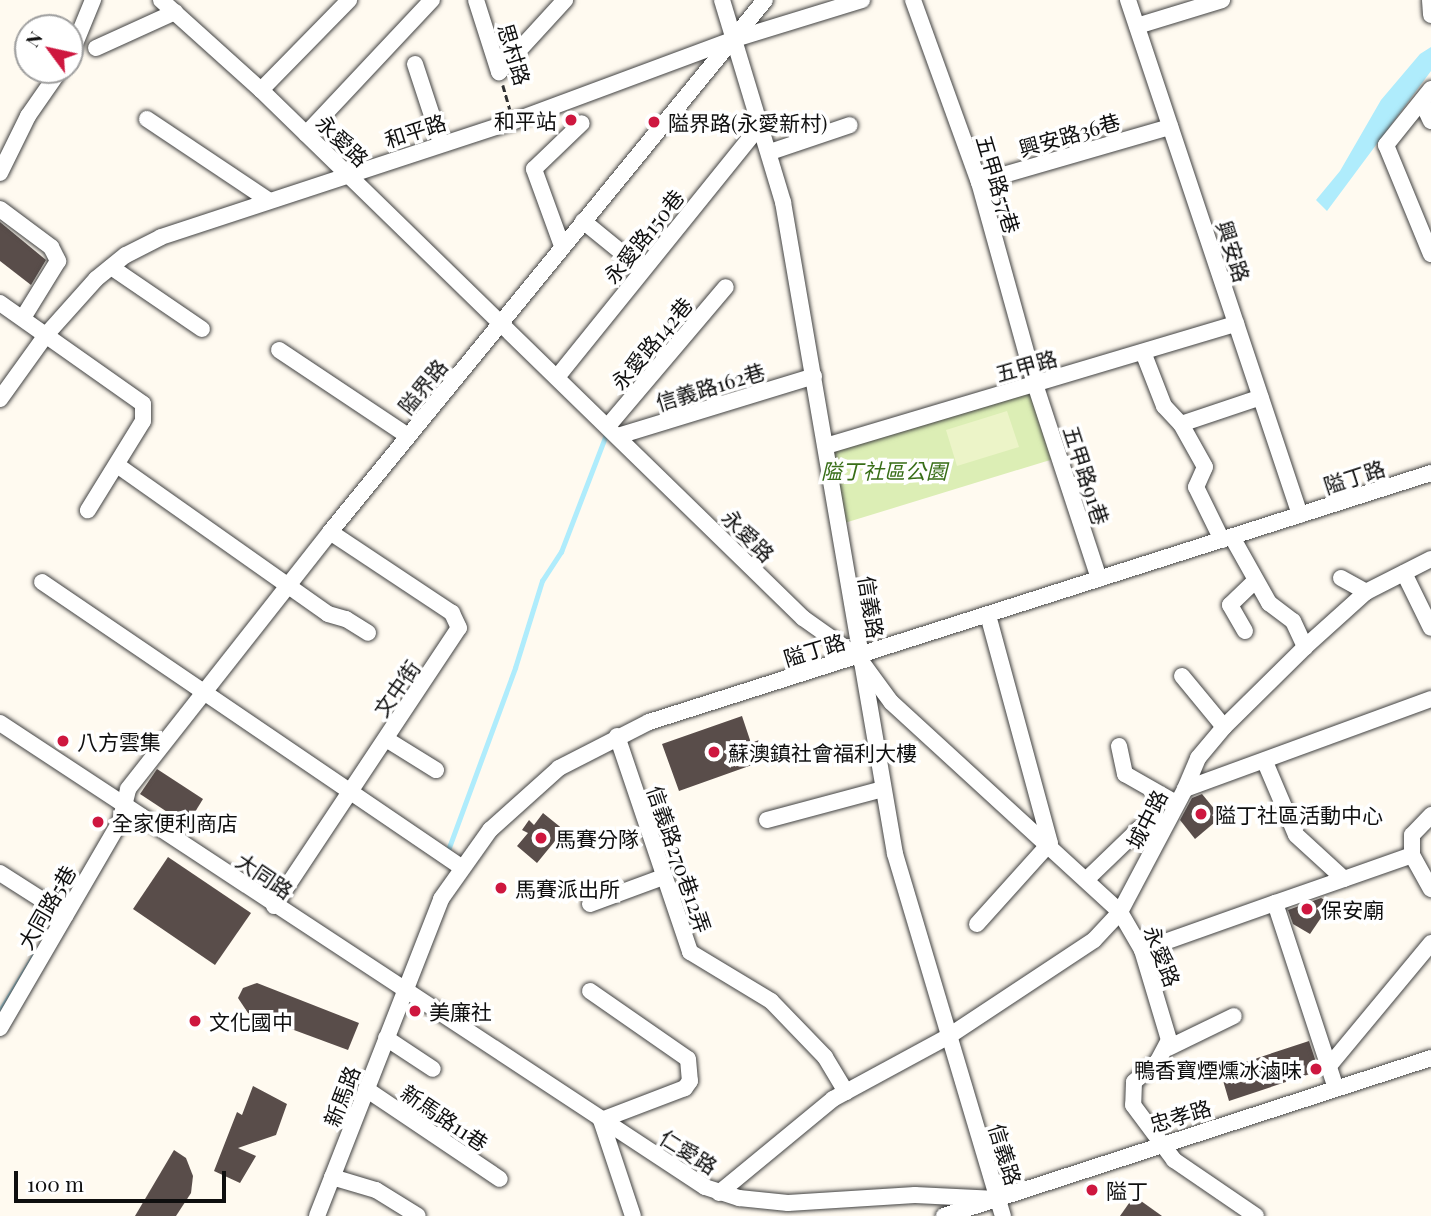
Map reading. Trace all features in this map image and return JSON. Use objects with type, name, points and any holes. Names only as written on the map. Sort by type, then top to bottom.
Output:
[{"type":"street","points":[[84,22],[93,0]]},
{"type":"street","name":"永愛路","points":[[161,0],[261,90],[501,321],[803,618],[858,657],[891,702],[1050,843],[1120,912],[1142,950],[1168,1031],[1168,1048]]},
{"type":"street","points":[[261,90],[349,0]]},
{"type":"street","points":[[306,134],[432,0]]},
{"type":"street","name":"思村路","points":[[476,0],[499,72]]},
{"type":"street","points":[[499,72],[565,0]]},
{"type":"street","name":"信義路","points":[[722,0],[770,152],[827,446],[858,657],[895,854],[1003,1216]]},
{"type":"street","name":"隘界路","points":[[124,806],[128,789],[330,532],[765,0]]},
{"type":"street","name":"和平路","points":[[0,399],[46,335],[111,267],[162,237],[514,121],[735,39],[862,0]]},
{"type":"street","name":"五甲路57巷","points":[[913,0],[979,182],[1035,384]]},
{"type":"street","name":"興安路","points":[[1128,0],[1300,515]]},
{"type":"street","points":[[1137,26],[1222,0]]},
{"type":"street","points":[[1430,0],[1431,14]]},
{"type":"street","points":[[96,48],[175,12]]},
{"type":"street","points":[[415,64],[442,143]]},
{"type":"street","points":[[0,173],[28,116],[50,84]]},
{"type":"street","points":[[1426,95],[1431,121]]},
{"type":"street","points":[[1426,95],[1386,145],[1431,254]]},
{"type":"street","points":[[147,120],[268,200]]},
{"type":"street","points":[[562,246],[534,169],[582,123]]},
{"type":"street","name":"永愛路150巷","points":[[558,376],[762,124]]},
{"type":"street","points":[[770,152],[850,125]]},
{"type":"street","name":"興安路36巷","points":[[979,182],[1170,127]]},
{"type":"street","points":[[0,209],[51,247],[58,261],[23,318]]},
{"type":"street","points":[[583,220],[643,270]]},
{"type":"street","points":[[111,267],[202,329]]},
{"type":"street","name":"永愛路142巷","points":[[613,431],[726,286]]},
{"type":"street","points":[[0,303],[133,396],[145,412],[117,465],[88,510]]},
{"type":"street","name":"五甲路","points":[[827,446],[1236,324]]},
{"type":"street","points":[[279,350],[408,436]]},
{"type":"street","points":[[1143,352],[1164,406],[1181,424],[1205,467],[1196,487],[1269,603],[1293,621],[1305,647]]},
{"type":"street","name":"信義路162巷","points":[[613,431],[814,376]]},
{"type":"street","name":"五甲路91巷","points":[[1035,384],[1099,579]]},
{"type":"street","points":[[1181,424],[1261,397]]},
{"type":"street","points":[[117,465],[290,584],[328,614],[346,618],[368,633]]},
{"type":"street","name":"隘丁路","points":[[403,991],[421,942],[461,867],[516,803],[559,768],[617,736],[1431,474]]},
{"type":"street","name":"文中街","points":[[274,906],[456,638],[458,621],[330,532]]},
{"type":"street","points":[[1119,746],[1125,774],[1180,795],[1198,758],[1224,727],[1305,647],[1366,592],[1431,559]]},
{"type":"street","points":[[1404,573],[1431,628]]},
{"type":"street","points":[[1341,578],[1366,592]]},
{"type":"street","points":[[1245,631],[1230,605],[1255,580]]},
{"type":"street","points":[[42,582],[461,867]]},
{"type":"street","points":[[977,924],[1050,843],[988,615]]},
{"type":"street","points":[[1182,676],[1224,727]]},
{"type":"street","name":"城中路","points":[[719,1193],[846,1092],[949,1036],[1094,940],[1120,912],[1180,795],[1431,699]]},
{"type":"street","name":"大同路","points":[[0,723],[403,991]]},
{"type":"street","name":"信義路270巷12弄","points":[[617,736],[690,951],[771,1001],[825,1057],[846,1092]]},
{"type":"street","points":[[386,739],[436,770]]},
{"type":"street","points":[[1265,762],[1296,835],[1344,879]]},
{"type":"street","points":[[766,820],[883,789]]},
{"type":"street","name":"大同路5巷","points":[[0,1028],[120,822],[124,806]]},
{"type":"street","points":[[1431,815],[1412,835],[1412,855],[1431,889]]},
{"type":"street","points":[[1087,879],[1139,829],[1166,822]]},
{"type":"street","points":[[1142,950],[1412,855]]},
{"type":"street","points":[[0,873],[66,915]]},
{"type":"street","points":[[590,904],[663,877]]},
{"type":"street","points":[[1275,903],[1336,1088]]},
{"type":"street","points":[[1329,1066],[1431,943]]},
{"type":"street","points":[[590,990],[683,1052],[690,1073],[690,1081],[679,1092],[601,1120],[633,1216]]},
{"type":"street","name":"新馬路","points":[[317,1216],[403,991]]},
{"type":"street","name":"仁愛路","points":[[403,991],[719,1193],[788,1203],[915,1195],[997,1199]]},
{"type":"street","points":[[1234,1016],[1168,1048],[1131,1088],[1133,1105],[1158,1143],[1174,1160],[1256,1216]]},
{"type":"street","points":[[386,1038],[433,1069]]},
{"type":"street","name":"忠孝路","points":[[944,1216],[1158,1143],[1431,1058]]},
{"type":"street","name":"新馬路11巷","points":[[366,1090],[500,1180]]},
{"type":"street","points":[[332,1177],[376,1190],[418,1216]]},
{"type":"path","name":"思村路","points":[[499,72],[514,121]]},
{"type":"green space","name":"隘丁社區公園","points":[[1035,384],[1060,457],[838,525],[826,446]]},
{"type":"green space","points":[[1007,411],[1019,447],[957,466],[946,430]]},
{"type":"water","points":[[1431,47],[1431,71],[1327,211],[1316,200],[1340,171],[1381,100],[1420,54]]},
{"type":"building","points":[[0,222],[46,260],[31,285],[0,261]]},
{"type":"building","name":"蘇澳鎮社會福利大樓","points":[[742,716],[751,743],[759,740],[766,760],[679,791],[662,744]]},
{"type":"building","points":[[157,769],[203,799],[187,825],[140,794]]},
{"type":"building","name":"隘丁社區活動中心","points":[[1202,794],[1221,817],[1195,839],[1180,820],[1192,798]]},
{"type":"building","name":"馬賽分隊","points":[[543,813],[564,830],[537,863],[517,846],[528,833],[522,830],[529,820],[534,825]]},
{"type":"building","points":[[168,857],[251,913],[215,965],[133,909]]},
{"type":"building","name":"保安廟","points":[[1321,898],[1331,903],[1310,934],[1293,924],[1288,910]]},
{"type":"building","points":[[257,983],[359,1023],[348,1050],[248,1013],[238,998],[243,988]]},
{"type":"building","points":[[1309,1041],[1319,1071],[1229,1101],[1222,1077],[1232,1074],[1230,1067]]},
{"type":"building","points":[[253,1086],[287,1104],[276,1135],[238,1148],[256,1156],[240,1183],[214,1171],[237,1112],[242,1115]]},
{"type":"building","points":[[174,1150],[186,1158],[193,1176],[191,1193],[176,1216],[135,1216]]},
{"type":"building","points":[[1134,1196],[1162,1216],[1120,1216]]},
{"type":"waterway","points":[[447,853],[515,668],[542,581],[561,552],[606,435]]},
{"type":"waterway","points":[[0,1011],[34,955]]},
{"type":"place","name":"和平站","points":[[571,120]]},
{"type":"place","name":"隘界路(永愛新村)","points":[[654,122]]},
{"type":"place","name":"八方雲集","points":[[63,741]]},
{"type":"place","name":"蘇澳鎮社會福利大樓","points":[[714,752]]},
{"type":"place","name":"隘丁社區活動中心","points":[[1201,814]]},
{"type":"place","name":"全家便利商店","points":[[98,822]]},
{"type":"place","name":"馬賽分隊","points":[[541,838]]},
{"type":"place","name":"馬賽派出所","points":[[501,888]]},
{"type":"place","name":"保安廟","points":[[1307,909]]},
{"type":"place","name":"美廉社","points":[[415,1011]]},
{"type":"place","name":"文化國中","points":[[195,1021]]},
{"type":"place","name":"鴨香寶煙燻冰滷味","points":[[1316,1069]]},
{"type":"place","name":"隘丁","points":[[1092,1190]]}]
